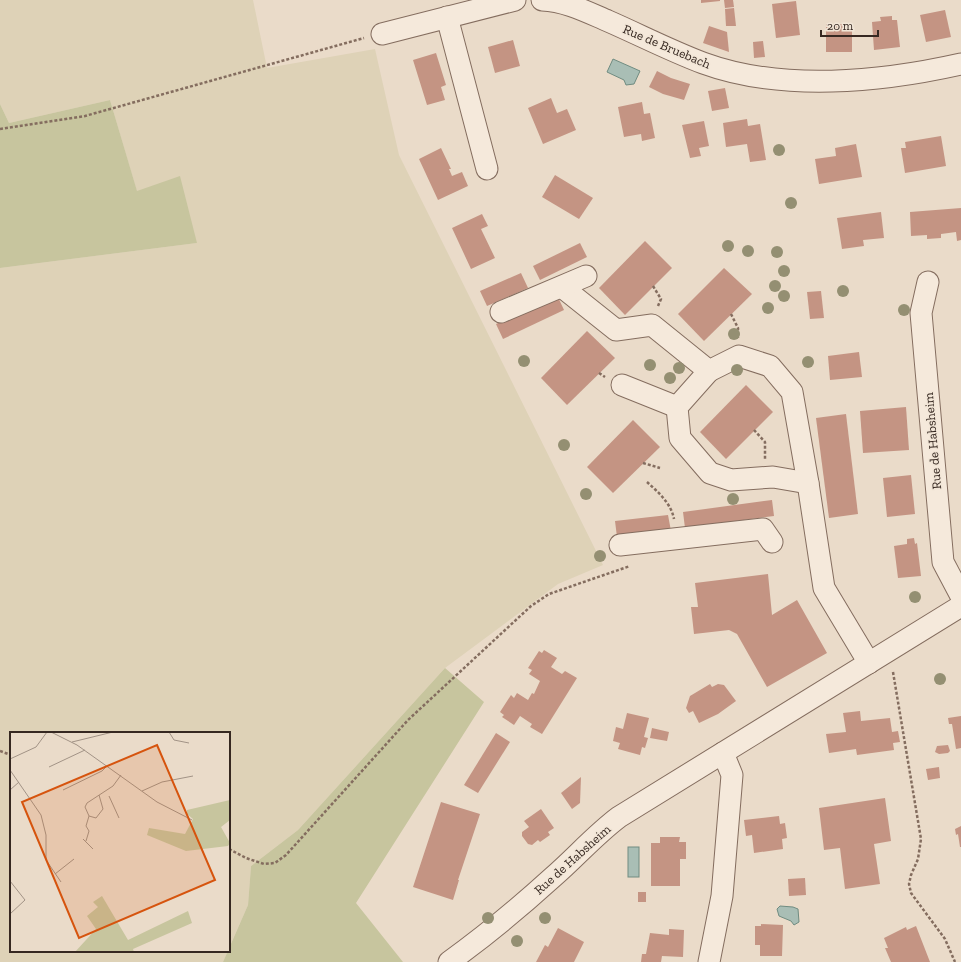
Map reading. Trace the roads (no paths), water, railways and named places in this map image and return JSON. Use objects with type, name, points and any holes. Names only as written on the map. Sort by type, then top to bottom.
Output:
[{"type":"street","points":[[382,34],[515,0]]},
{"type":"street","name":"Rue de Bruebach","points":[[542,0],[553,0],[579,8],[704,63],[760,78],[836,82],[933,70],[961,64]]},
{"type":"street","points":[[447,17],[487,169]]},
{"type":"street","points":[[501,312],[586,276]]},
{"type":"street","name":"Rue de Habsheim","points":[[928,282],[921,313],[943,562],[961,596]]},
{"type":"street","points":[[562,287],[616,330],[652,326],[708,371]]},
{"type":"street","points":[[808,483],[766,477],[731,480],[710,473],[680,438],[677,407],[708,371],[739,356],[770,366],[792,392],[808,483],[824,588],[869,664]]},
{"type":"street","points":[[622,385],[677,407]]},
{"type":"street","points":[[620,545],[763,529],[772,542]]},
{"type":"street","name":"Rue de Habsheim","points":[[449,962],[497,926],[555,876],[599,832],[619,817],[961,606]]},
{"type":"street","points":[[709,962],[722,896],[732,775],[723,753]]}]
